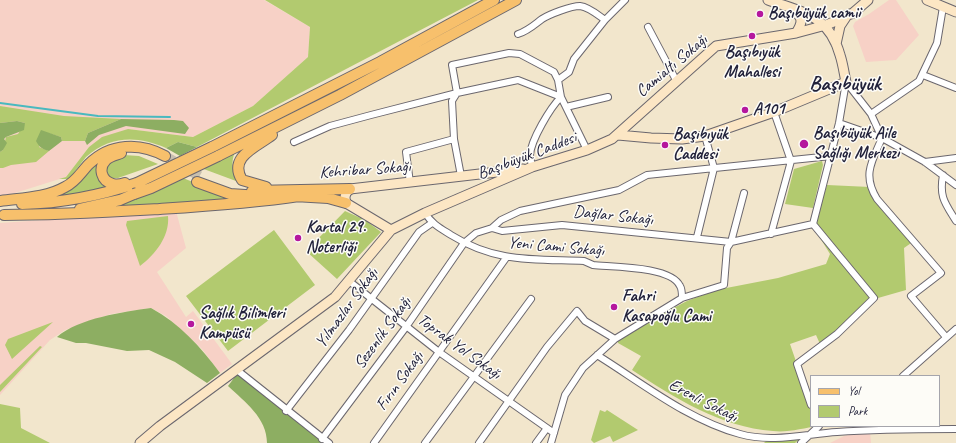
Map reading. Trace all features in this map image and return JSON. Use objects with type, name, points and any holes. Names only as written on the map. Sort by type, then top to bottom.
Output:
[{"type":"main road","points":[[0,205],[72,200],[104,194],[137,183],[212,147],[380,62],[494,0]]},
{"type":"main road","points":[[2,215],[88,208],[151,188],[292,120],[516,0]]},
{"type":"main road","points":[[618,135],[682,139],[705,136],[774,112],[846,82],[836,44],[826,25],[818,19],[781,2],[768,0]]},
{"type":"main road","points":[[818,19],[846,17],[868,0]]},
{"type":"main road","points":[[927,0],[956,12]]},
{"type":"main road","points":[[781,2],[800,15],[801,22],[796,33]]},
{"type":"main road","points":[[836,44],[840,26],[846,17]]},
{"type":"main road","name":"Camialtı Sokağı","points":[[618,135],[676,80],[716,46],[796,33],[826,25],[846,17]]},
{"type":"main road","points":[[292,120],[245,154],[239,161],[237,167],[238,174],[242,180],[267,187],[328,198],[346,203],[391,230]]},
{"type":"main road","name":"Başıbüyük Caddesi","points":[[140,443],[160,426],[335,297],[391,230],[532,167],[587,150],[612,140],[618,135]]},
{"type":"main road","points":[[0,201],[42,195],[64,188],[76,180],[93,160],[111,150],[122,147],[143,147],[163,158],[144,154],[123,153],[110,157],[105,161],[102,168],[104,179],[113,184],[137,183]]},
{"type":"main road","name":"Kehribar Sokağı","points":[[299,193],[410,183],[532,167]]},
{"type":"main road","points":[[199,179],[230,194],[299,193]]},
{"type":"main road","points":[[346,203],[345,196],[350,189]]},
{"type":"main road","points":[[2,215],[104,213],[264,201],[299,193]]},
{"type":"street","points":[[558,80],[569,72],[574,58],[605,20],[626,0]]},
{"type":"street","points":[[518,34],[525,32],[544,18],[562,10],[581,6],[592,11],[605,20]]},
{"type":"street","points":[[871,114],[914,86],[923,75],[936,43],[943,7]]},
{"type":"street","points":[[648,27],[676,80]]},
{"type":"street","points":[[461,176],[454,139],[452,101],[457,93],[452,65],[509,53],[530,58],[554,72],[558,80],[561,97],[587,150]]},
{"type":"street","points":[[923,75],[956,88]]},
{"type":"street","points":[[294,142],[330,126],[457,93],[518,80],[561,97]]},
{"type":"street","points":[[846,82],[871,114],[882,138],[869,170],[870,188],[876,198],[941,273],[911,296],[946,336]]},
{"type":"street","points":[[810,402],[797,364],[837,334],[874,298],[812,224],[839,123],[846,82]]},
{"type":"street","points":[[532,167],[530,155],[532,147],[552,106],[561,97]]},
{"type":"street","points":[[566,107],[608,97]]},
{"type":"street","points":[[771,234],[791,161],[774,112]]},
{"type":"street","points":[[839,123],[882,138],[925,162],[956,185]]},
{"type":"street","points":[[697,237],[714,168],[705,136]]},
{"type":"street","points":[[410,183],[406,152],[454,139]]},
{"type":"street","points":[[464,242],[476,233],[492,228],[501,220],[520,210],[619,190],[647,175],[831,156]]},
{"type":"street","points":[[925,162],[956,158]]},
{"type":"street","points":[[942,175],[942,199],[956,221]]},
{"type":"street","points":[[551,443],[565,395],[583,368],[615,338],[682,298],[724,285],[727,248],[731,242],[744,193]]},
{"type":"street","name":"Yeni Cami Sokağı","points":[[426,214],[432,223],[483,252],[506,258],[584,261],[593,265],[659,272],[676,280],[681,286],[682,298]]},
{"type":"street","name":"Yılmazlar Sokağı","points":[[286,411],[372,299],[419,232],[432,223]]},
{"type":"street","name":"Dağlar Sokağı","points":[[492,228],[502,231],[562,225],[645,234],[697,237],[731,242],[812,224]]},
{"type":"street","name":"Sezenlik Sokağı","points":[[322,438],[406,326],[464,242]]},
{"type":"street","name":"Fırın Sokağı","points":[[374,443],[506,258]]},
{"type":"street","name":"Toprak Yol Sokağı","points":[[349,281],[439,352],[554,433]]},
{"type":"street","points":[[425,443],[531,299]]},
{"type":"street","points":[[480,443],[547,347],[577,311],[585,321],[615,338]]},
{"type":"street","points":[[904,375],[946,336],[956,329]]},
{"type":"street","name":"Erenli Sokağı","points":[[597,355],[668,400],[699,417],[729,431],[757,440],[877,429],[956,429]]},
{"type":"street","points":[[234,372],[329,443]]},
{"type":"street","points":[[801,443],[818,427]]},
{"type":"street","points":[[536,443],[547,428]]},
{"type":"shaded area","points":[[0,0],[264,0],[310,27],[308,57],[253,106],[193,137],[128,129],[89,147],[66,177],[15,193],[0,196]]},
{"type":"shaded area","points":[[889,0],[896,0],[919,35],[896,60],[866,62],[853,26],[855,22]]},
{"type":"shaded area","points":[[176,211],[186,248],[157,272],[186,317],[193,311],[232,364],[220,373],[202,349],[166,316],[151,308],[111,314],[65,330],[50,340],[0,395],[0,223]]},
{"type":"shaded area","points":[[870,431],[871,443],[830,443],[844,436]]},
{"type":"green space","points":[[265,0],[478,0],[197,147],[178,142],[166,148],[145,141],[115,141],[95,150],[86,157],[69,179],[59,179],[66,177],[89,147],[102,137],[128,129],[193,137],[253,106],[308,57],[310,27]]},
{"type":"green space","points":[[0,106],[64,116],[121,119],[88,133],[85,141],[62,141],[61,137],[48,133],[39,147],[49,151],[36,162],[0,168],[0,152],[3,150],[6,137],[18,134],[25,123],[17,121],[0,123]]},
{"type":"green space","points":[[121,119],[183,121],[189,128],[185,134],[126,126],[99,135],[87,145],[85,141],[88,133]]},
{"type":"green space","points":[[17,121],[25,123],[24,130],[6,137],[4,139],[7,143],[0,152],[0,123]]},
{"type":"green space","points":[[41,130],[61,137],[62,141],[49,151],[43,149],[36,141]]},
{"type":"green space","points":[[178,142],[197,147],[180,156],[166,148]]},
{"type":"green space","points":[[235,152],[233,166],[237,179],[236,181],[201,168]]},
{"type":"green space","points":[[104,155],[100,177],[104,184],[108,187],[72,195],[55,196]]},
{"type":"green space","points":[[124,155],[139,156],[158,164],[118,178],[111,178],[105,171],[107,162]]},
{"type":"green space","points":[[822,161],[823,165],[813,208],[785,204],[794,169]]},
{"type":"green space","points":[[183,178],[232,198],[100,209]]},
{"type":"green space","points":[[827,185],[870,187],[914,241],[904,248],[906,290],[871,300],[820,344],[816,335],[790,344],[810,402],[810,427],[812,427],[790,431],[778,431],[735,424],[699,410],[632,370],[641,356],[618,343],[618,337],[687,301],[716,290],[778,278],[826,264],[830,254],[814,228]]},
{"type":"green space","points":[[345,211],[365,220],[381,232],[337,279],[306,251]]},
{"type":"green space","points":[[168,216],[167,231],[164,238],[156,251],[140,266],[126,225],[127,221]]},
{"type":"green space","points":[[274,230],[315,285],[228,351],[186,296]]},
{"type":"green space","points":[[151,308],[171,321],[189,336],[220,373],[207,383],[175,362],[149,350],[127,351],[86,343],[76,343],[57,337],[66,330],[89,321],[115,314]]},
{"type":"green space","points":[[53,322],[12,359],[5,345],[8,339]]},
{"type":"green space","points":[[40,346],[42,347],[0,392],[0,385]]},
{"type":"green space","points":[[237,374],[324,443],[267,443],[266,434],[259,418],[248,404],[228,386]]},
{"type":"green space","points":[[0,404],[20,408],[21,428],[50,443],[0,443]]},
{"type":"green space","points":[[600,410],[605,412],[607,410],[638,430],[613,442],[610,436],[594,443],[591,440]]},
{"type":"green space","points":[[801,438],[795,443],[764,443],[766,441]]},
{"type":"waterway","points":[[0,103],[98,116],[170,117]]},
{"type":"tunnel","points":[[165,156],[201,177]]},
{"type":"place","name":"Başıbüyük camii","points":[[760,14]]},
{"type":"place","name":"Başıbıyük Mahallesi","points":[[752,36]]},
{"type":"place","name":"A101","points":[[745,110]]},
{"type":"place","name":"Başıbüyük Aile Sağlığı Merkezi","points":[[804,144]]},
{"type":"place","name":"Başıbıyük Caddesi","points":[[665,145]]},
{"type":"place","name":"Kartal 29. Noterliği","points":[[298,238]]},
{"type":"place","name":"Fahri Kasapoğlu Cami","points":[[614,307]]},
{"type":"place","name":"Sağlık Bilimleri Kampüsü","points":[[191,324]]},
{"type":"district","name":"Başıbüyük","points":[[845,84]]}]
